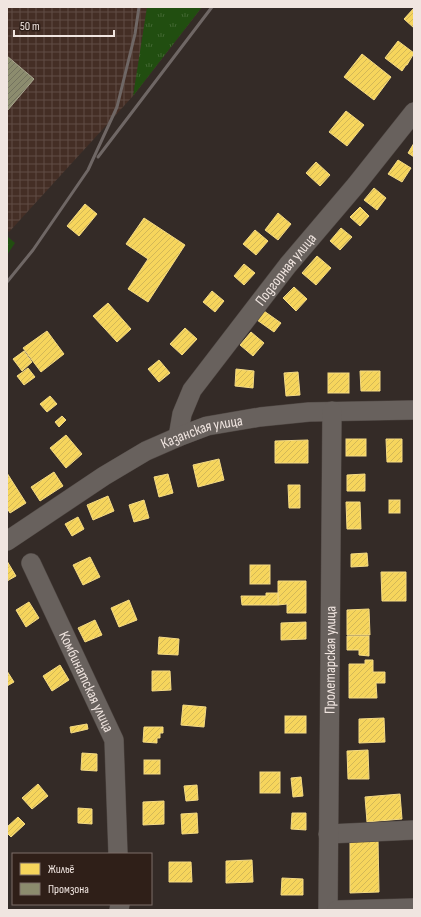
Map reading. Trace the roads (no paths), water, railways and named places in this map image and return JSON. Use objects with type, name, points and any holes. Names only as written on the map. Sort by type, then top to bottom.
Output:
[{"type":"street","name":"Подгорная улица","points":[[178,437],[182,414],[192,390],[288,265],[356,185],[414,112]]},
{"type":"street","name":"Казанская улица","points":[[11,538],[104,476],[146,451],[207,426],[260,417],[332,411],[414,410]]},
{"type":"street","name":"Пролетарская улица","points":[[328,910],[332,411]]},
{"type":"street","name":"Комбинатская улица","points":[[31,563],[114,740],[118,853]]},
{"type":"street","points":[[328,834],[414,830]]},
{"type":"street","points":[[337,910],[414,908]]},
{"type":"railway","points":[[7,282],[33,250],[88,170],[117,107],[135,34],[139,7]]},
{"type":"railway","points":[[98,157],[212,7]]}]
